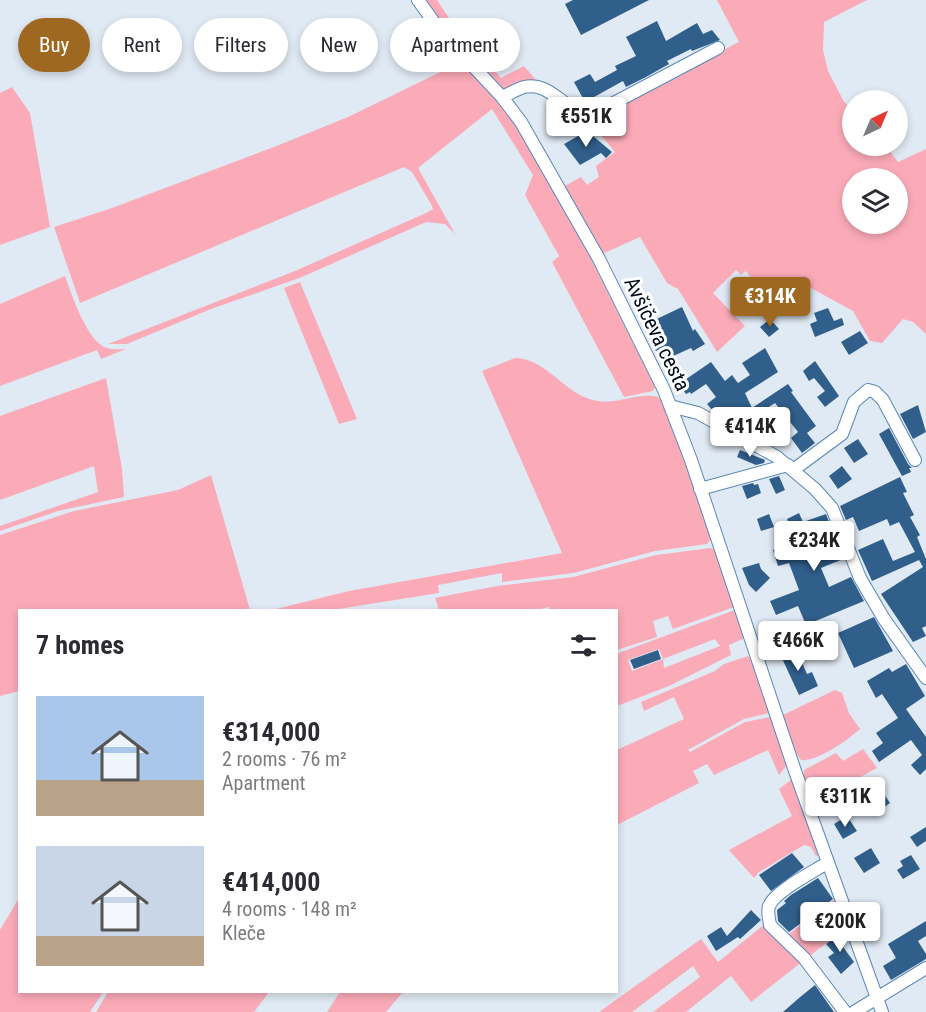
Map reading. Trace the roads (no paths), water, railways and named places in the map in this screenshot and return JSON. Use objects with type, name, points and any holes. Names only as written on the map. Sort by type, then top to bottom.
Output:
[{"type":"street","name":"Avšičeva cesta","points":[[418,0],[441,32],[502,97],[535,145],[599,258],[670,406],[882,1012]]},
{"type":"street","points":[[502,97],[523,87],[539,86],[548,90],[569,108],[578,113],[591,115],[718,48]]},
{"type":"street","points":[[700,489],[790,467],[842,434],[854,402],[868,390],[875,392],[883,400],[915,460]]},
{"type":"street","points":[[670,406],[698,413],[790,467],[832,508],[860,578],[884,619],[926,678]]},
{"type":"street","points":[[828,863],[777,896],[769,906],[768,918],[770,925],[804,958],[845,1012]]},
{"type":"street","points":[[854,1012],[926,968]]}]
